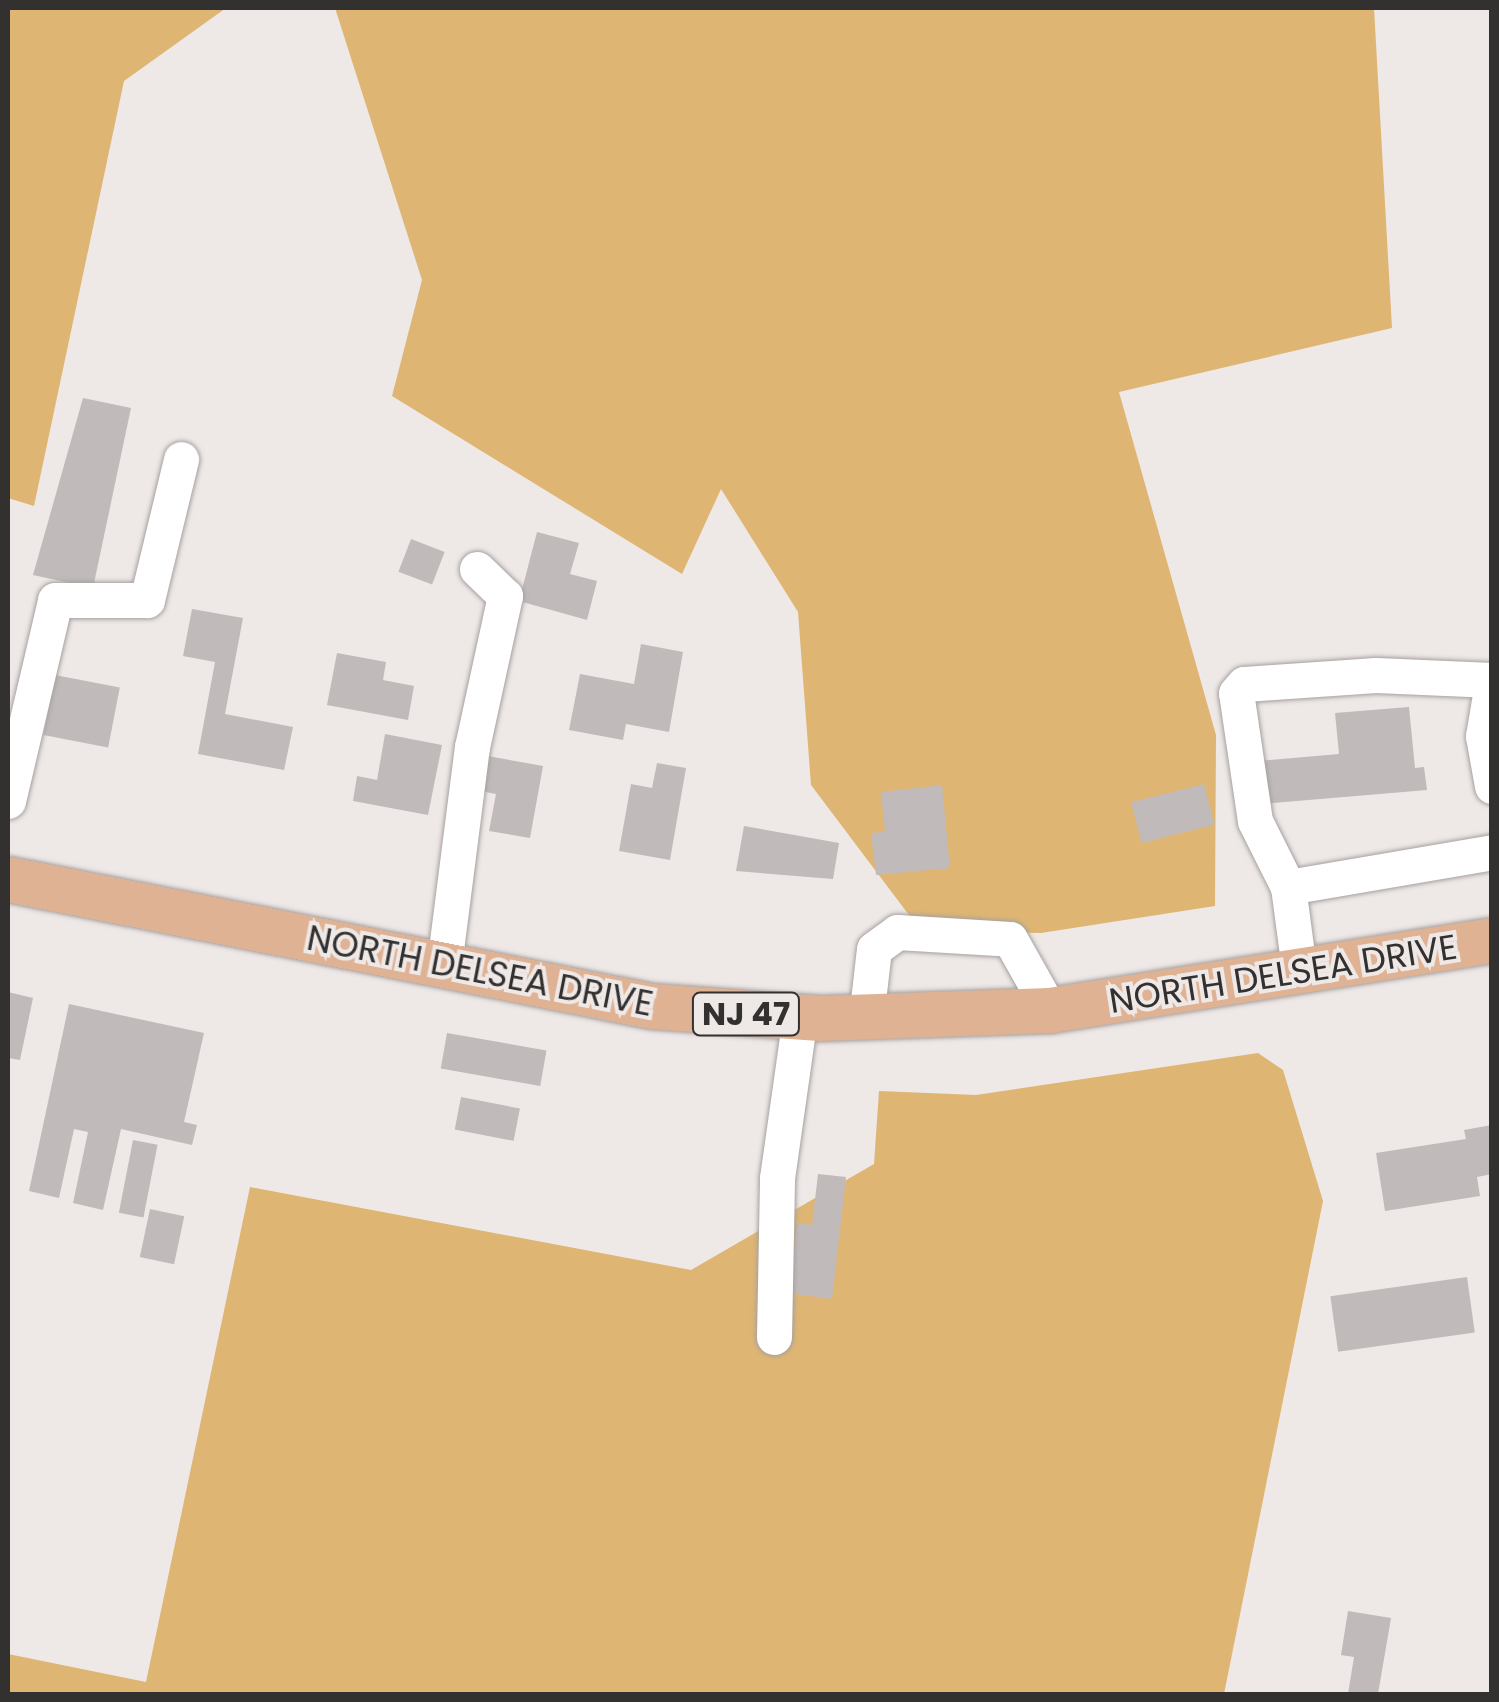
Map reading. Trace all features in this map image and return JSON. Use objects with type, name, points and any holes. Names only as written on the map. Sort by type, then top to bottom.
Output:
[{"type":"main road","name":"NORTH DELSEA DRIVE","points":[[8,879],[652,1006],[800,1017],[1050,1010],[1492,940]]},
{"type":"lane","points":[[8,801],[55,600],[147,600],[181,459]]},
{"type":"lane","points":[[444,965],[472,746],[505,596],[477,568]]},
{"type":"lane","points":[[1299,969],[1288,888],[1255,821],[1238,747],[1234,708],[1244,684],[1442,674],[1492,682],[1483,736],[1492,786]]},
{"type":"lane","points":[[1288,888],[1492,852]]},
{"type":"lane","points":[[866,1018],[874,949],[897,932],[1010,939],[1050,1010]]},
{"type":"lane","points":[[774,1337],[777,1178],[800,1017]]},
{"type":"shaded area","points":[[8,8],[226,8],[124,81],[34,506],[8,498]]},
{"type":"shaded area","points":[[335,8],[1374,8],[1392,328],[1119,392],[1216,735],[1215,906],[1041,933],[921,931],[811,785],[798,612],[721,489],[682,574],[392,396],[422,280]]},
{"type":"shaded area","points":[[1258,1053],[1283,1070],[1323,1201],[1224,1694],[8,1694],[8,1654],[146,1682],[250,1187],[691,1270],[874,1164],[879,1091],[976,1095]]},
{"type":"building","points":[[83,398],[131,408],[93,588],[33,575]]},
{"type":"building","points":[[537,532],[579,543],[570,574],[597,581],[587,620],[519,601]]},
{"type":"building","points":[[411,539],[445,552],[432,585],[398,572]]},
{"type":"building","points":[[192,609],[243,618],[225,714],[293,727],[284,770],[198,754],[215,662],[183,656]]},
{"type":"building","points":[[641,644],[683,652],[669,732],[626,724],[623,740],[569,730],[580,674],[634,684]]},
{"type":"building","points":[[337,653],[386,662],[383,680],[414,686],[408,720],[327,705]]},
{"type":"building","points":[[55,675],[120,688],[108,747],[43,735]]},
{"type":"building","points":[[1409,707],[1415,768],[1424,767],[1427,790],[1262,804],[1259,761],[1339,754],[1335,713]]},
{"type":"building","points":[[385,734],[442,745],[428,815],[353,801],[357,776],[377,780]]},
{"type":"building","points":[[482,755],[543,766],[530,838],[489,831],[496,794],[475,790]]},
{"type":"building","points":[[657,763],[686,768],[670,860],[619,851],[631,784],[652,788]]},
{"type":"building","points":[[1204,784],[1214,825],[1141,843],[1131,802]]},
{"type":"building","points":[[942,785],[950,868],[876,875],[871,833],[885,832],[881,792]]},
{"type":"building","points":[[744,826],[839,843],[833,879],[736,871]]},
{"type":"building","points":[[8,992],[33,998],[20,1060],[8,1058]]},
{"type":"building","points":[[69,1004],[204,1033],[184,1122],[197,1125],[192,1145],[121,1129],[103,1210],[73,1203],[88,1132],[74,1129],[59,1198],[29,1191]]},
{"type":"building","points":[[447,1033],[546,1051],[540,1086],[441,1068]]},
{"type":"building","points":[[461,1097],[520,1108],[514,1141],[455,1129]]},
{"type":"building","points":[[1492,1125],[1492,1174],[1477,1177],[1480,1196],[1385,1211],[1376,1153],[1466,1139],[1464,1130]]},
{"type":"building","points":[[133,1140],[158,1145],[143,1217],[119,1213]]},
{"type":"building","points":[[818,1174],[846,1177],[832,1299],[789,1293],[797,1223],[812,1225]]},
{"type":"building","points":[[150,1209],[184,1216],[174,1264],[140,1257]]},
{"type":"building","points":[[1467,1277],[1475,1332],[1338,1352],[1330,1296]]},
{"type":"building","points":[[1348,1611],[1391,1618],[1378,1694],[1348,1694],[1354,1657],[1341,1655]]}]
